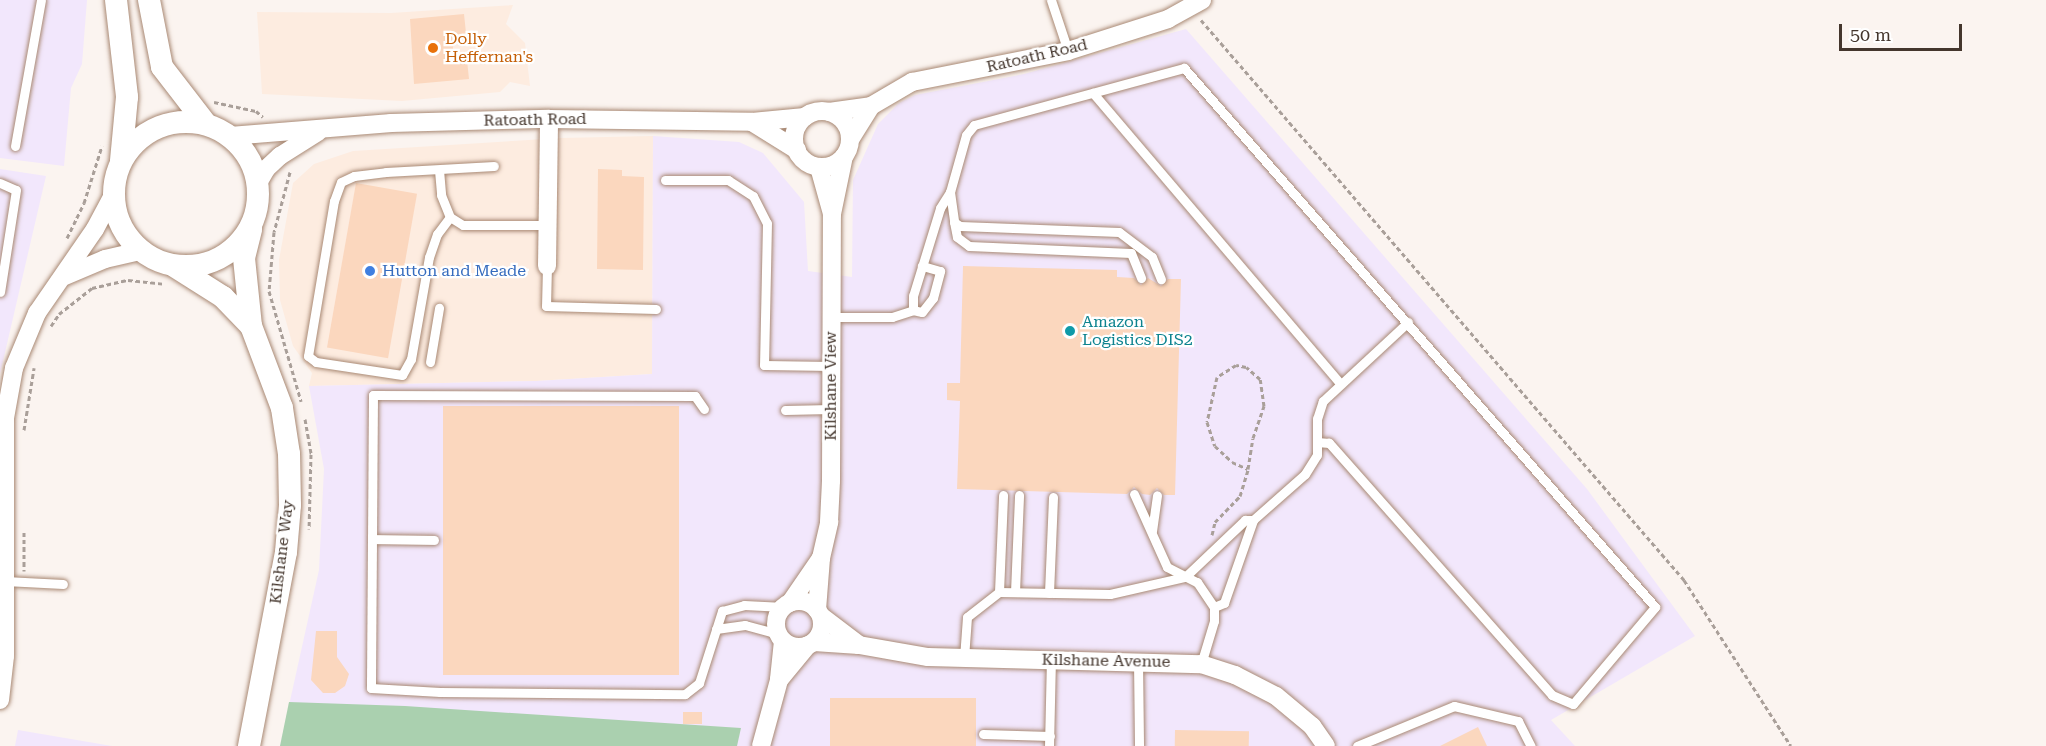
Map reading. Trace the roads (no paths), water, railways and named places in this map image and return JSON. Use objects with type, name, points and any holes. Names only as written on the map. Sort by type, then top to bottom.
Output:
[{"type":"street","points":[[0,700],[4,578],[4,453],[9,393],[26,334],[48,295],[65,276],[114,194],[120,163],[127,97],[116,0]]},
{"type":"street","points":[[150,0],[162,67],[206,124]]},
{"type":"street","name":"Ratoath Road","points":[[829,112],[871,106],[923,78],[1068,51],[1168,20],[1196,3]]},
{"type":"street","name":"Ratoath Road","points":[[850,138],[871,106]]},
{"type":"street","points":[[829,112],[845,123],[850,138],[844,156],[828,166],[819,167],[810,164],[797,150],[795,131],[805,117],[829,112]]},
{"type":"street","name":"Ratoath Road","points":[[230,136],[320,131],[392,123],[549,119],[752,123],[805,117]]},
{"type":"street","points":[[547,266],[549,119]]},
{"type":"street","points":[[114,194],[121,225],[141,251],[172,275],[221,258],[250,229],[258,208],[258,183],[250,158],[230,136],[206,124],[186,121],[150,130],[131,146],[120,163]]},
{"type":"street","name":"Ratoath Road","points":[[752,123],[797,150]]},
{"type":"street","name":"Ratoath Road","points":[[258,183],[266,169],[279,156],[320,131]]},
{"type":"street","name":"Kilshane View","points":[[819,613],[821,558],[829,522],[832,214],[844,156]]},
{"type":"street","name":"Kilshane View","points":[[819,167],[832,214]]},
{"type":"street","name":"Kilshane Way","points":[[249,746],[286,552],[290,505],[289,454],[282,408],[251,326],[244,258],[250,229]]},
{"type":"street","points":[[65,276],[105,259],[141,251]]},
{"type":"street","name":"Kilshane Way","points":[[172,275],[223,297],[251,326]]},
{"type":"street","name":"Kilshane View","points":[[787,605],[821,558]]},
{"type":"street","points":[[761,746],[779,680],[781,638],[777,620],[787,605],[805,602],[819,613],[821,631],[779,680]]},
{"type":"street","name":"Kilshane Avenue","points":[[819,613],[859,645]]},
{"type":"street","points":[[781,638],[796,647],[811,644]]},
{"type":"street","name":"Kilshane Avenue","points":[[811,644],[859,645],[904,656],[1201,664],[1235,675],[1276,696],[1312,726],[1326,746]]},
{"type":"lane","points":[[15,146],[41,0]]},
{"type":"lane","points":[[1051,0],[1068,51]]},
{"type":"lane","points":[[913,310],[922,266],[940,208],[950,192],[966,135],[974,125],[1132,83],[1175,68],[1192,73],[1655,607],[1572,704],[1552,695],[1329,443],[1317,442]]},
{"type":"lane","points":[[1092,93],[1340,383]]},
{"type":"lane","points":[[450,217],[437,234],[429,256],[411,359],[402,375],[316,362],[308,356],[328,235],[341,182],[354,176],[386,172],[494,166]]},
{"type":"lane","points":[[440,170],[441,195],[450,217],[463,225],[548,225]]},
{"type":"lane","points":[[665,180],[728,180],[753,196],[767,224],[764,365],[831,366]]},
{"type":"lane","points":[[0,183],[16,190],[0,292]]},
{"type":"lane","points":[[950,192],[957,237],[969,246],[1131,253],[1139,246]]},
{"type":"lane","points":[[954,222],[969,227],[1119,232],[1152,257],[1161,279]]},
{"type":"lane","points":[[1131,253],[1141,278]]},
{"type":"lane","points":[[547,266],[546,306],[656,309]]},
{"type":"lane","points":[[831,317],[892,317],[913,310],[922,312],[929,306],[940,271],[922,266]]},
{"type":"lane","points":[[430,362],[439,308]]},
{"type":"lane","points":[[1214,607],[1224,603],[1253,520],[1313,464],[1319,410],[1340,383],[1408,322]]},
{"type":"lane","points":[[704,409],[695,396],[373,395],[371,687],[440,692],[685,694],[699,683],[722,611],[732,607],[787,605]]},
{"type":"lane","points":[[785,410],[831,409]]},
{"type":"lane","points":[[1134,494],[1167,567],[1197,582],[1214,607],[1214,621],[1201,664]]},
{"type":"lane","points":[[999,592],[1003,495]]},
{"type":"lane","points":[[1015,592],[1019,495]]},
{"type":"lane","points":[[1151,532],[1157,495]]},
{"type":"lane","points":[[1049,593],[1053,496]]},
{"type":"lane","points":[[964,658],[967,617],[999,592],[1110,594],[1185,577],[1245,520],[1253,520]]},
{"type":"lane","points":[[372,539],[435,540]]},
{"type":"lane","points":[[4,578],[24,582],[63,584]]},
{"type":"lane","points":[[716,629],[745,625],[781,638]]},
{"type":"lane","points":[[1050,746],[1051,660]]},
{"type":"lane","points":[[1138,661],[1139,746]]},
{"type":"lane","points":[[1357,746],[1454,706],[1518,721],[1531,746]]},
{"type":"lane","points":[[983,734],[1050,736]]},
{"type":"place","name":"Dolly Heffernan's","points":[[433,48]]},
{"type":"place","name":"Hutton and Meade","points":[[370,271]]},
{"type":"place","name":"Amazon Logistics DIS2","points":[[1070,331]]}]
